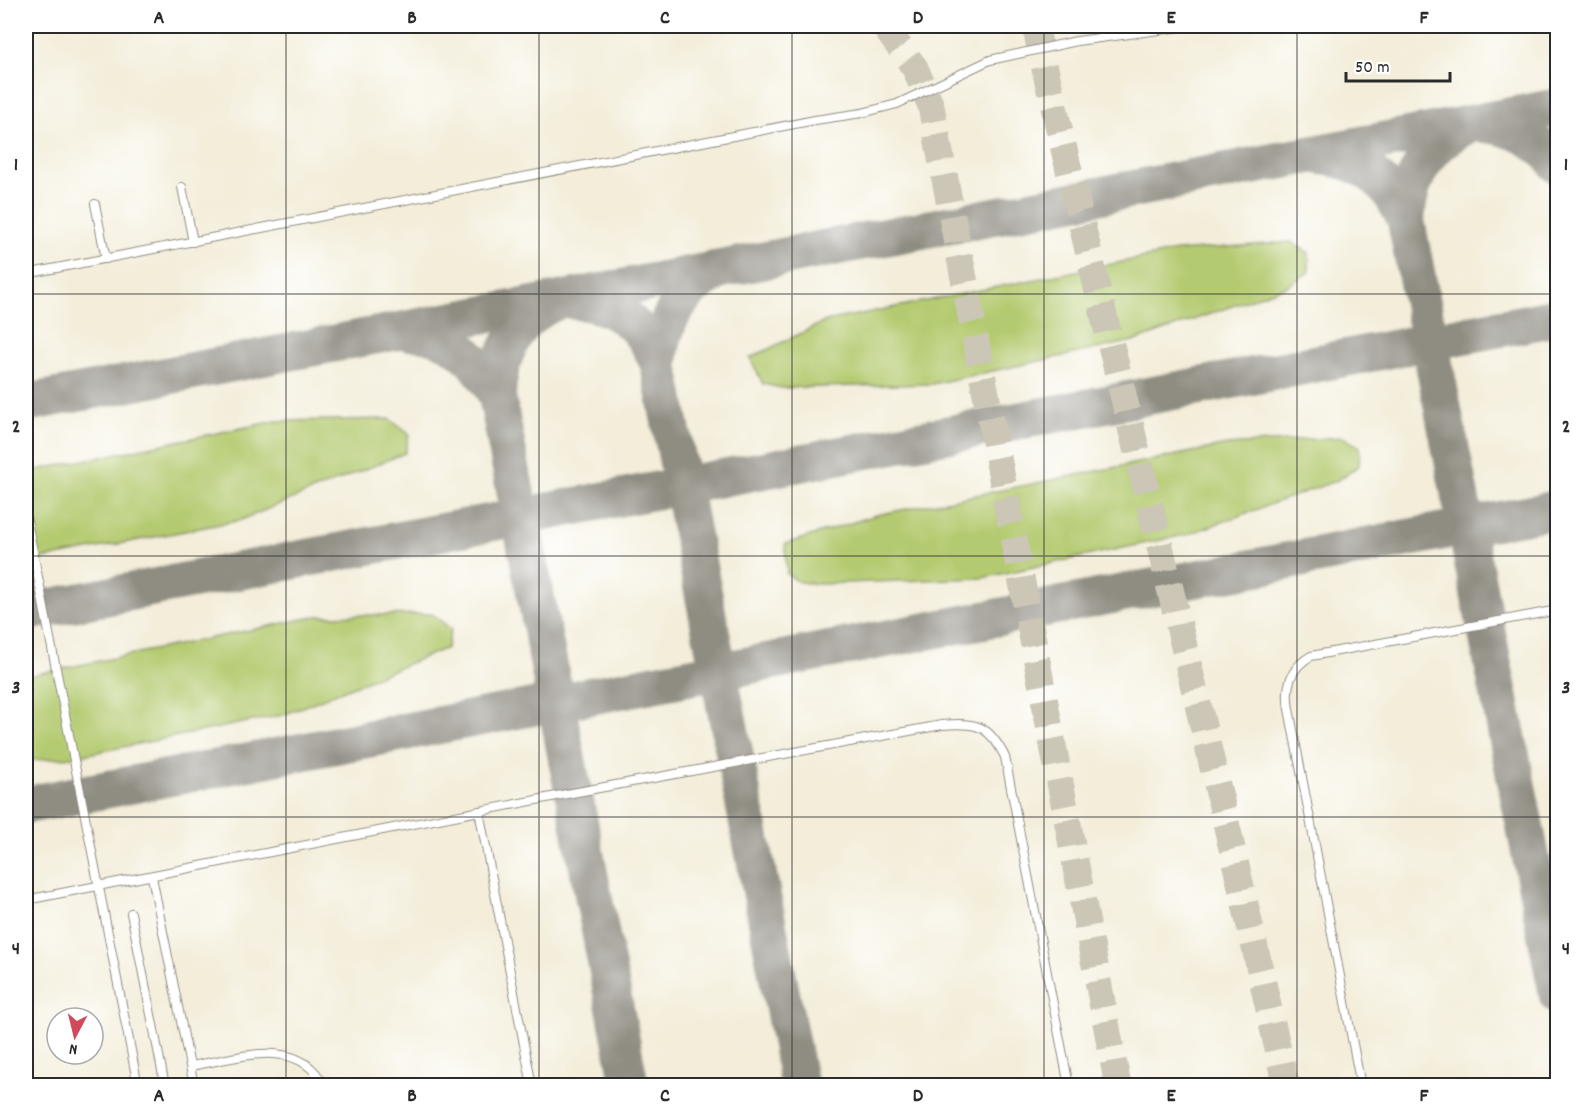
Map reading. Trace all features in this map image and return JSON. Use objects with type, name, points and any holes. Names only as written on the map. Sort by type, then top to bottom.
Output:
[{"type":"lane","points":[[26,274],[815,120],[862,113],[917,96],[990,60],[1077,41],[1189,26]]},
{"type":"lane","points":[[182,187],[193,242]]},
{"type":"lane","points":[[95,204],[105,259]]},
{"type":"lane","points":[[26,516],[138,1086]]},
{"type":"lane","points":[[1361,1086],[1288,709],[1288,680],[1299,663],[1311,656],[1557,610]]},
{"type":"lane","points":[[26,900],[479,811],[942,724],[965,723],[982,727],[996,739],[1005,757],[1069,1086]]},
{"type":"lane","points":[[479,811],[532,1086]]},
{"type":"lane","points":[[152,877],[194,1086]]},
{"type":"lane","points":[[131,914],[165,1086]]},
{"type":"lane","points":[[191,1066],[274,1053],[309,1063],[324,1086]]},
{"type":"green space","points":[[1291,242],[1309,253],[1309,272],[1287,286],[1138,340],[932,384],[782,388],[763,384],[750,358],[826,321],[1177,251]]},
{"type":"green space","points":[[389,419],[409,434],[405,453],[241,520],[26,562],[26,472],[276,421]]},
{"type":"green space","points":[[1342,437],[1360,447],[1359,466],[1338,480],[1189,534],[982,578],[819,584],[799,582],[787,574],[785,544],[876,515],[1227,445]]},
{"type":"green space","points":[[432,614],[451,629],[447,648],[283,715],[73,757],[26,761],[26,676],[318,616]]},
{"type":"taxiway","points":[[26,403],[1558,107]]},
{"type":"taxiway","points":[[1484,124],[1506,128],[1526,136],[1543,148],[1558,165]]},
{"type":"taxiway","points":[[1406,221],[1411,192],[1421,166],[1439,144],[1463,127]]},
{"type":"taxiway","points":[[1321,156],[1350,162],[1373,175],[1392,195],[1406,221],[1558,995]]},
{"type":"taxiway","points":[[659,365],[664,336],[674,311],[692,289],[716,272]]},
{"type":"taxiway","points":[[575,301],[604,307],[628,320],[646,340],[659,365],[799,1086]]},
{"type":"taxiway","points":[[553,303],[528,319],[511,341],[501,367],[497,396],[630,1086]]},
{"type":"taxiway","points":[[26,612],[1558,317]]},
{"type":"taxiway","points":[[410,332],[439,337],[462,351],[481,371],[497,396]]},
{"type":"taxiway","points":[[26,805],[1558,509]]},
{"type":"tunnel","points":[[884,26],[915,68],[931,106],[1118,1086]]},
{"type":"tunnel","points":[[1035,26],[1225,820],[1286,1086]]}]
